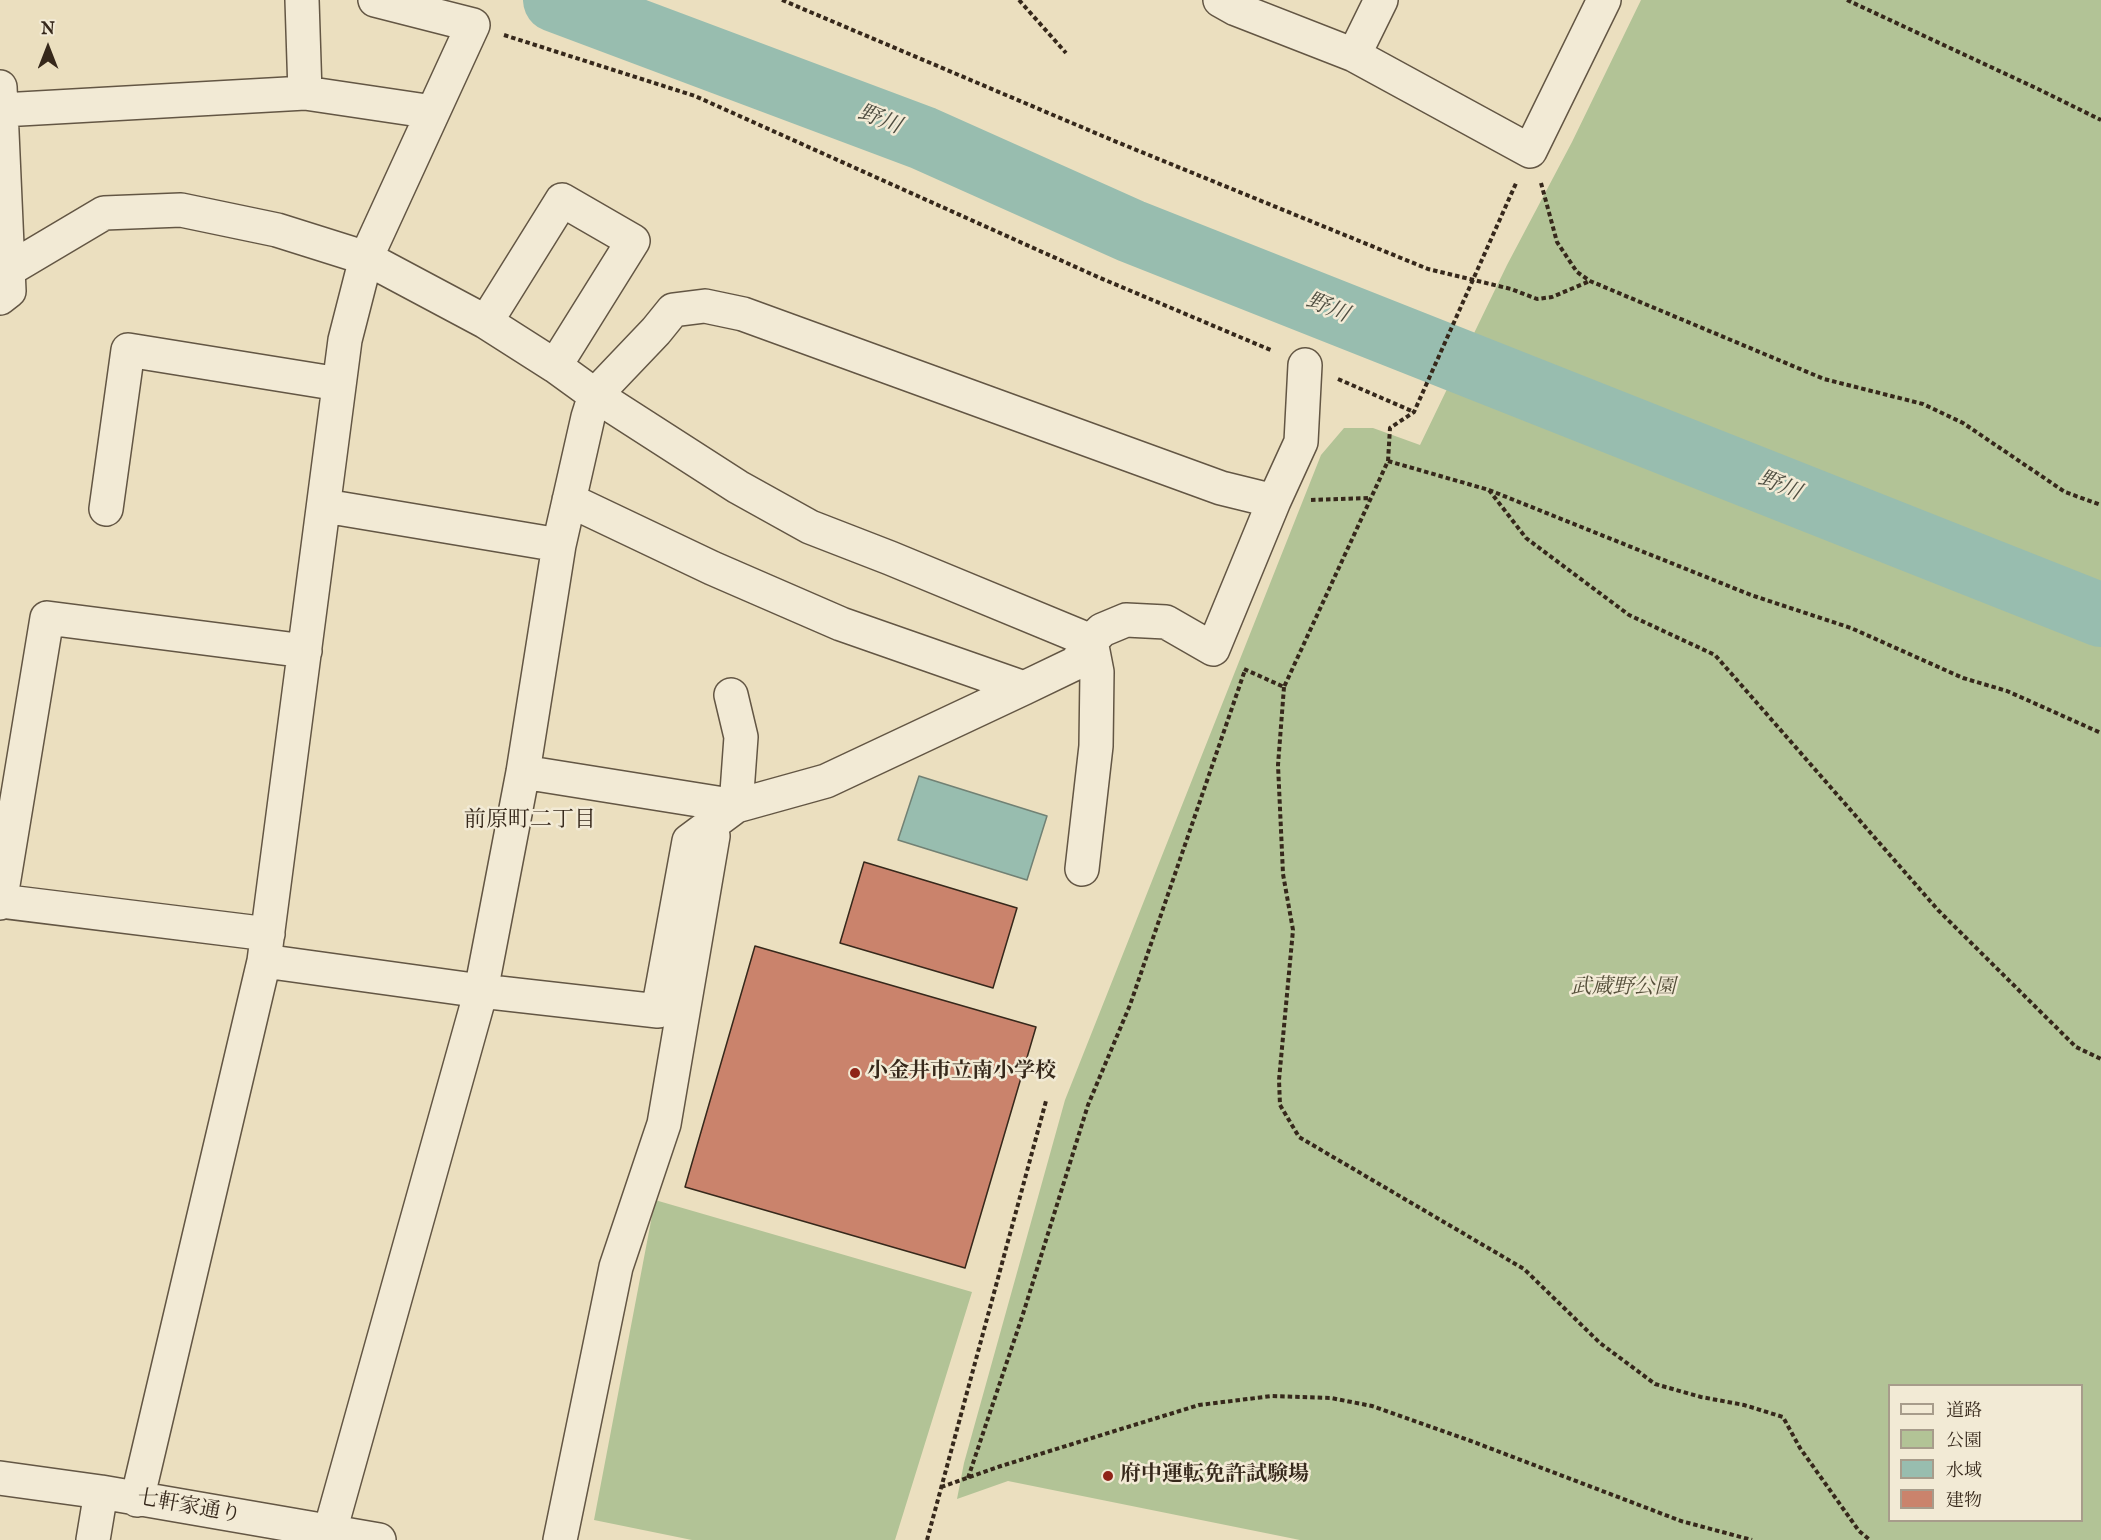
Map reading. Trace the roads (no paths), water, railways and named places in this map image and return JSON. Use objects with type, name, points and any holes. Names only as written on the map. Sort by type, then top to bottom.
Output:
[{"type":"street","points":[[302,0],[305,93]]},
{"type":"street","points":[[137,1500],[266,948],[345,340],[366,258],[473,25],[375,0]]},
{"type":"street","points":[[1220,0],[1236,9],[1354,55],[1530,150],[1604,0]]},
{"type":"street","points":[[1354,55],[1381,0]]},
{"type":"street","points":[[3,280],[1,99],[305,93],[433,112]]},
{"type":"street","points":[[486,322],[562,200],[633,241],[555,366]]},
{"type":"street","points":[[3,280],[104,213],[181,210],[277,230],[366,258],[486,322],[738,487],[810,527],[1091,641]]},
{"type":"street","points":[[330,1531],[481,991],[523,772],[559,545],[588,417],[596,395],[673,310],[705,306],[754,318],[1221,488],[1274,501]]},
{"type":"street","points":[[106,508],[128,350],[339,384]]},
{"type":"street","points":[[305,651],[47,618],[0,902],[266,948],[481,991],[658,1011],[689,841],[725,814],[826,781],[1076,663],[1091,641],[1102,630],[1126,620],[1166,622],[1213,649],[1301,442],[1305,365]]},
{"type":"street","points":[[569,500],[712,568],[841,624],[1024,688]]},
{"type":"street","points":[[325,506],[559,545]]},
{"type":"street","points":[[1082,869],[1096,746],[1097,672],[1091,641]]},
{"type":"street","points":[[560,1540],[616,1267],[664,1124],[741,737],[731,695]]},
{"type":"street","points":[[523,772],[725,814]]},
{"type":"street","name":"七軒家通り","points":[[0,1478],[101,1492],[378,1540]]},
{"type":"street","points":[[93,1540],[101,1492]]},
{"type":"water","points":[[919,776],[1047,816],[1027,880],[898,840]]},
{"type":"waterway","name":"野川","points":[[555,0],[923,138],[1131,231],[2101,615]]},
{"type":"place","name":"小金井市立南小学校","points":[[855,1073]]},
{"type":"place","name":"府中運転免許試験場","points":[[1108,1476]]},
{"type":"district","name":"前原町二丁目","points":[[530,821]]},
{"type":"park label","name":"武蔵野公園","points":[[1623,989]]}]
